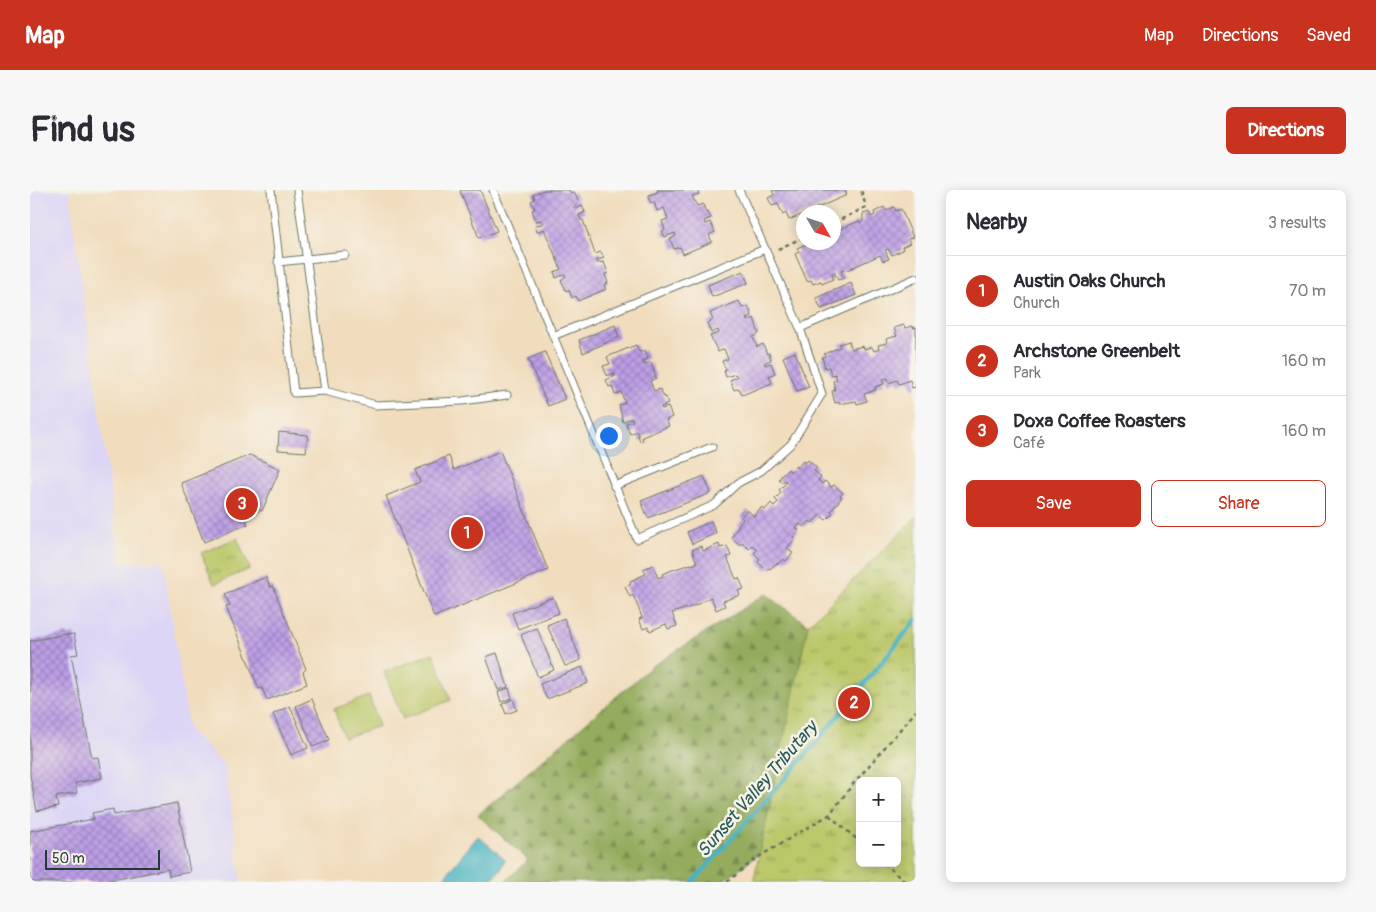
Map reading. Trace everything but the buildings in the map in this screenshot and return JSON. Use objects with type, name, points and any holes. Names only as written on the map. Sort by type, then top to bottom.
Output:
[{"type":"lane","points":[[271,190],[294,393],[325,391],[376,405],[462,401],[507,395]]},
{"type":"lane","points":[[297,190],[325,391]]},
{"type":"lane","points":[[493,190],[637,539],[714,505],[738,483],[762,471],[791,444],[822,394],[800,328],[739,190]]},
{"type":"lane","points":[[553,336],[766,252]]},
{"type":"lane","points":[[278,262],[345,254]]},
{"type":"lane","points":[[800,328],[916,278]]},
{"type":"lane","points":[[614,486],[712,447]]},
{"type":"path","points":[[841,219],[866,207],[861,190]]},
{"type":"path","points":[[766,252],[796,240]]},
{"type":"path","points":[[727,882],[755,859],[829,815],[916,711]]},
{"type":"path","points":[[829,815],[856,839]]},
{"type":"path","points":[[888,867],[905,882]]},
{"type":"shaded area","points":[[30,190],[69,190],[120,563],[163,561],[189,730],[225,765],[241,882],[30,882]]},
{"type":"green space","points":[[916,517],[916,882],[757,882],[754,879],[808,625]]},
{"type":"green space","points":[[237,538],[250,569],[214,584],[201,553]]},
{"type":"green space","points":[[766,594],[808,625],[760,853],[721,882],[505,882],[528,860],[478,815],[651,667]]},
{"type":"green space","points":[[433,653],[451,700],[403,719],[384,672]]},
{"type":"green space","points":[[369,696],[379,726],[344,738],[334,709]]},
{"type":"water","points":[[478,836],[505,859],[501,869],[489,882],[440,882]]},
{"type":"waterway","name":"Sunset Valley Tributary","points":[[693,882],[811,749],[916,620]]},
{"type":"place","name":"Doxa Coffee Roasters","points":[[242,504]]},
{"type":"place","name":"Austin Oaks Church","points":[[467,533]]},
{"type":"place","name":"Archstone Greenbelt","points":[[854,703]]}]
